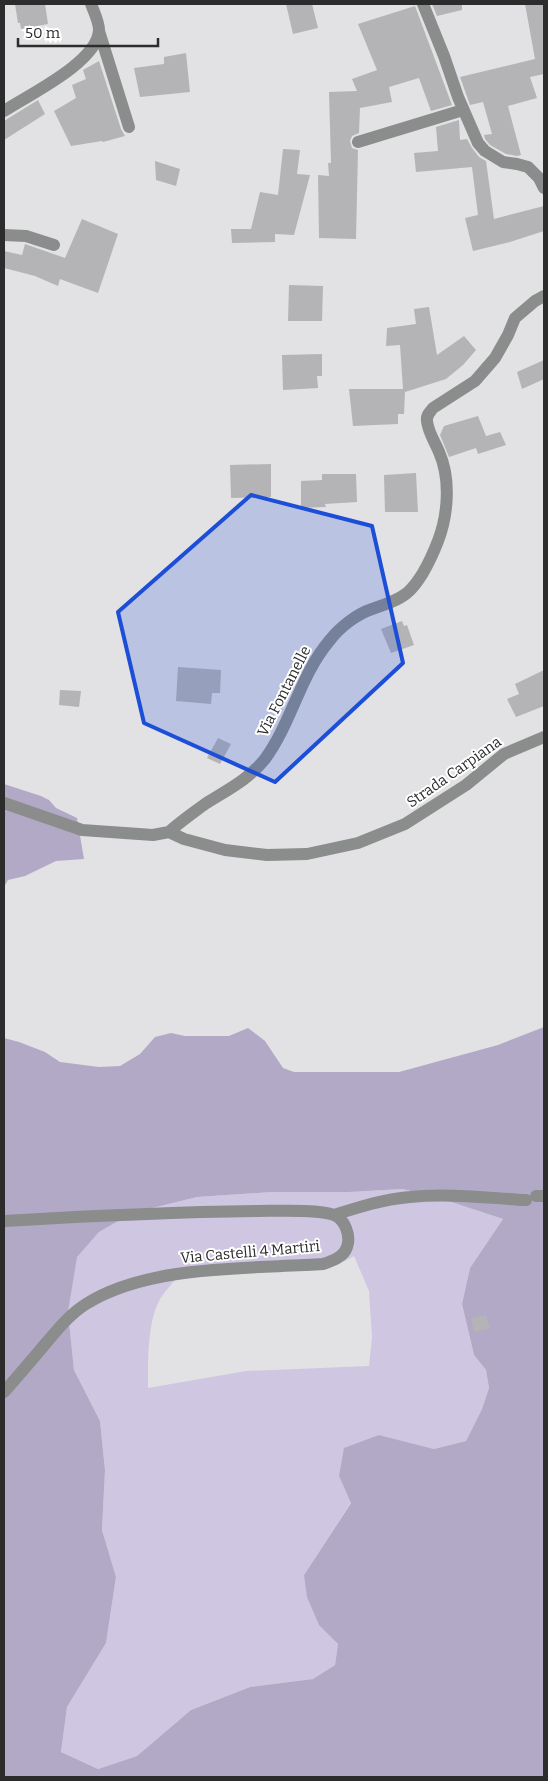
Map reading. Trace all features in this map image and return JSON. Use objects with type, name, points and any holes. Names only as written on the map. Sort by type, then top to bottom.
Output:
[{"type":"street","points":[[91,4],[129,128]]},
{"type":"street","points":[[422,4],[444,56],[463,110],[478,143],[485,151],[503,162],[528,168],[540,178],[544,188]]},
{"type":"street","points":[[4,111],[81,61],[95,43],[99,31]]},
{"type":"street","points":[[358,142],[463,110]]},
{"type":"street","points":[[4,235],[26,236],[54,245]]},
{"type":"street","name":"Via Fontanelle","points":[[169,832],[205,805],[233,788],[258,767],[282,732],[310,669],[334,635],[363,613],[385,605],[406,593],[421,575],[442,530],[446,497],[444,466],[428,428],[428,414],[433,408],[475,381],[495,358],[508,336],[514,318],[534,301],[544,296]]},
{"type":"street","name":"Strada Carpiana","points":[[4,803],[82,830],[153,835],[169,832],[202,845],[245,853],[285,856],[307,854],[358,843],[405,824],[466,785],[504,754],[544,737]]},
{"type":"street","points":[[4,1221],[80,1216],[202,1212],[304,1212],[334,1215],[370,1204],[410,1197],[536,1197]]},
{"type":"street","name":"Via Castelli 4 Martiri","points":[[4,1392],[71,1315],[86,1304],[128,1285],[156,1277],[219,1270],[323,1264],[336,1259],[347,1247],[348,1238],[344,1222],[334,1215]]},
{"type":"highlighted area","points":[[251,495],[372,526],[403,663],[275,782],[144,723],[118,612]]},
{"type":"shaded area","points":[[4,784],[41,796],[49,800],[56,808],[77,818],[84,859],[56,861],[25,876],[8,880],[4,887]]},
{"type":"shaded area","points":[[544,1027],[544,1777],[4,1777],[4,1038],[45,1052],[60,1062],[99,1067],[120,1066],[140,1054],[155,1037],[171,1033],[185,1036],[229,1036],[248,1028],[265,1041],[283,1068],[294,1072],[399,1072],[498,1045]],"holes":[[[402,1189],[433,1196],[503,1219],[470,1268],[462,1304],[474,1355],[486,1370],[489,1388],[482,1409],[466,1441],[434,1449],[379,1435],[344,1448],[339,1476],[351,1503],[304,1575],[307,1597],[319,1625],[338,1644],[335,1665],[313,1679],[250,1687],[191,1710],[137,1756],[98,1769],[61,1752],[67,1707],[106,1643],[116,1577],[102,1530],[105,1470],[100,1421],[74,1370],[68,1312],[77,1257],[99,1232],[132,1213],[197,1197],[272,1192],[349,1192]]]},
{"type":"shaded area","points":[[402,1189],[433,1196],[503,1219],[470,1268],[462,1304],[474,1355],[486,1370],[489,1388],[482,1409],[466,1441],[434,1449],[379,1435],[339,1476],[351,1502],[304,1575],[319,1624],[338,1644],[335,1665],[313,1679],[250,1687],[191,1710],[137,1756],[98,1769],[61,1752],[67,1707],[106,1643],[116,1577],[102,1530],[105,1470],[100,1421],[74,1370],[68,1312],[76,1257],[99,1232],[132,1213],[197,1197],[272,1192],[349,1192]],"holes":[[[354,1256],[369,1291],[372,1337],[369,1366],[246,1371],[148,1388],[149,1345],[154,1313],[163,1295],[182,1272],[234,1266],[345,1261]]]},
{"type":"building","points":[[15,4],[45,4],[48,24],[21,29],[20,23],[18,23]]},
{"type":"building","points":[[286,4],[312,4],[318,28],[293,34]]},
{"type":"building","points":[[432,4],[462,4],[462,10],[437,16]]},
{"type":"building","points":[[525,4],[544,4],[544,74],[530,77],[537,98],[508,106],[521,155],[517,156],[506,154],[490,145],[485,139],[484,135],[492,134],[483,102],[470,105],[460,77],[535,59]]},
{"type":"building","points":[[415,6],[452,105],[431,111],[419,78],[389,87],[392,102],[360,108],[359,133],[352,136],[350,141],[352,148],[358,150],[356,239],[319,238],[318,175],[329,176],[328,163],[331,163],[329,92],[357,91],[352,79],[377,70],[358,24]]},
{"type":"building","points":[[186,53],[190,92],[140,97],[134,68],[164,64],[164,57]]},
{"type":"building","points":[[99,61],[125,136],[103,142],[71,146],[54,111],[76,98],[72,85],[86,79],[83,70]]},
{"type":"building","points":[[38,100],[45,114],[4,140],[4,121]]},
{"type":"building","points":[[459,120],[460,140],[467,139],[479,157],[486,161],[494,219],[544,206],[544,231],[473,251],[465,218],[478,215],[472,167],[416,172],[414,153],[438,151],[436,127]]},
{"type":"building","points":[[283,149],[300,150],[297,174],[310,175],[294,235],[275,234],[275,242],[232,243],[231,229],[251,229],[260,192],[278,195]]},
{"type":"building","points":[[155,161],[180,169],[176,186],[156,180]]},
{"type":"building","points":[[82,219],[118,234],[98,293],[60,279],[58,286],[35,276],[4,268],[4,251],[22,255],[25,244],[65,258]]},
{"type":"building","points":[[289,285],[323,286],[322,321],[288,321]]},
{"type":"building","points":[[429,307],[437,355],[464,336],[476,350],[463,365],[446,379],[405,392],[404,414],[398,414],[398,424],[353,426],[349,389],[403,389],[400,345],[386,346],[387,328],[416,324],[414,309]]},
{"type":"building","points":[[322,354],[322,376],[317,376],[318,388],[283,390],[282,355]]},
{"type":"building","points":[[544,360],[544,379],[522,389],[517,372]]},
{"type":"building","points":[[478,416],[486,436],[500,432],[506,445],[478,454],[476,448],[449,457],[440,435],[444,426]]},
{"type":"building","points":[[271,464],[271,497],[231,498],[230,465]]},
{"type":"building","points":[[416,473],[418,512],[385,512],[384,475]]},
{"type":"building","points":[[322,474],[356,474],[357,502],[325,504],[326,507],[301,508],[301,481],[322,480]]},
{"type":"building","points":[[402,621],[404,626],[407,625],[414,645],[391,653],[381,629]]},
{"type":"building","points":[[178,667],[221,670],[220,693],[212,693],[211,704],[176,701]]},
{"type":"building","points":[[544,670],[544,706],[516,717],[507,699],[519,694],[515,684]]},
{"type":"building","points":[[60,690],[81,691],[79,707],[59,705]]},
{"type":"building","points":[[218,738],[231,744],[220,764],[207,758]]},
{"type":"building","points":[[486,1315],[490,1329],[474,1332],[471,1318]]}]
